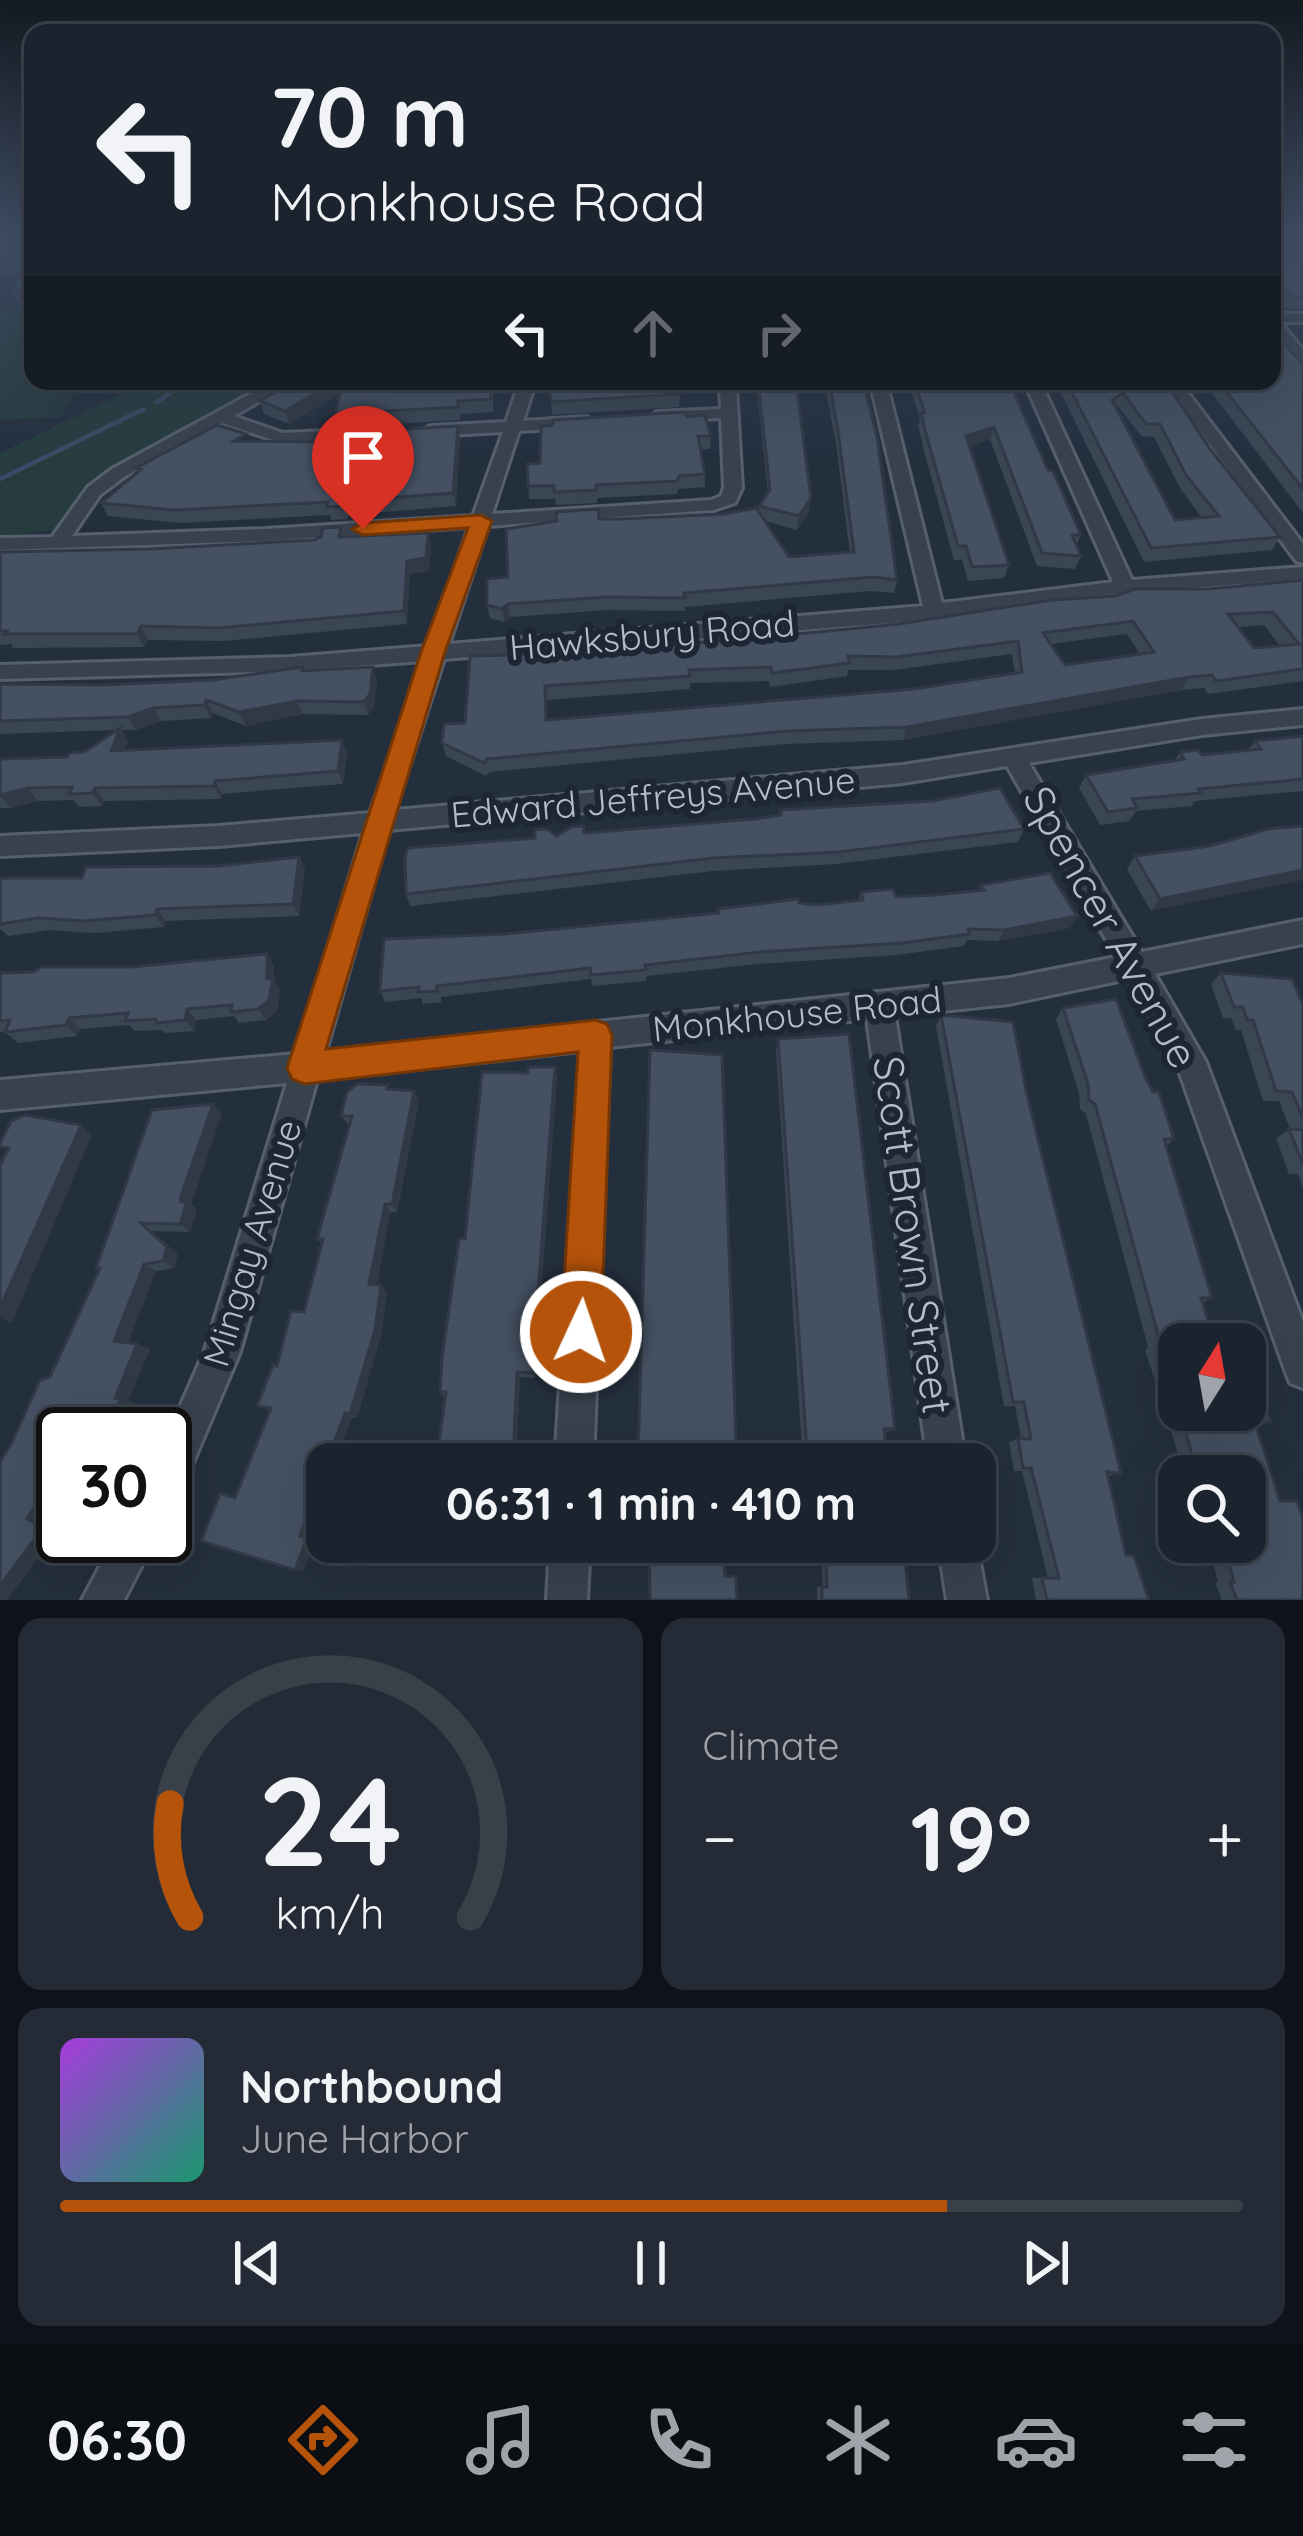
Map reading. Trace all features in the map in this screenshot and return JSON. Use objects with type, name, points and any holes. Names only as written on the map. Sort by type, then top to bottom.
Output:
[{"type":"street","points":[[1281,331],[1303,361]]},
{"type":"street","points":[[58,542],[94,491],[270,390]]},
{"type":"street","name":"Mingay Avenue","points":[[192,1421],[229,1333],[379,821],[525,390]]},
{"type":"street","points":[[0,544],[265,535],[724,502],[733,488],[728,390]]},
{"type":"street","points":[[880,390],[934,611]]},
{"type":"street","points":[[1036,390],[1125,587]]},
{"type":"street","points":[[1178,390],[1303,557]]},
{"type":"street","points":[[646,418],[730,412]]},
{"type":"street","points":[[221,417],[282,438],[392,433]]},
{"type":"street","points":[[416,432],[603,421]]},
{"type":"street","name":"Hawksbury Road","points":[[0,672],[290,664],[934,611],[1125,587],[1303,573]]},
{"type":"street","name":"Edward Jeffreys Avenue","points":[[0,846],[219,836],[903,774],[1202,727],[1303,717]]},
{"type":"street","name":"Spencer Avenue","points":[[1013,757],[1138,965],[1190,1062],[1303,1370]]},
{"type":"street","name":"Monkhouse Road","points":[[0,1095],[304,1068],[1009,991],[1303,932]]},
{"type":"street","name":"Scott Brown Street","points":[[879,1006],[943,1443]]},
{"type":"street","points":[[575,1443],[596,1035]]},
{"type":"street","points":[[102,1600],[123,1563]]},
{"type":"street","points":[[567,1600],[569,1563]]},
{"type":"street","points":[[961,1563],[967,1600]]},
{"type":"green space","points":[[24,310],[24,390],[76,390],[62,417],[0,420],[0,311]]},
{"type":"green space","points":[[130,390],[260,390],[96,481],[54,530],[0,537],[0,453]]},
{"type":"building","points":[[1281,341],[1303,364],[1303,489],[1225,390],[1281,390]]},
{"type":"building","points":[[279,390],[321,390],[285,411],[260,401]]},
{"type":"building","points":[[341,390],[491,390],[491,399],[458,401],[458,407],[335,414]]},
{"type":"building","points":[[550,390],[678,390],[680,394],[551,402]]},
{"type":"building","points":[[759,390],[797,390],[811,498],[799,516],[759,506],[770,490]]},
{"type":"building","points":[[831,390],[865,390],[877,437],[897,580],[873,577],[684,593],[685,598],[606,597],[508,604],[502,609],[487,605],[487,579],[508,577],[506,529],[557,521],[556,512],[598,509],[599,519],[620,519],[756,508],[789,557],[854,552]]},
{"type":"building","points":[[917,390],[1013,390],[1081,535],[1072,535],[1081,556],[1042,553],[994,427],[966,436],[1009,565],[972,567],[966,546],[958,546],[926,434],[921,413],[925,413]]},
{"type":"building","points":[[1071,390],[1171,390],[1210,449],[1280,537],[1151,548]],"holes":[[[1123,393],[1146,424],[1160,424],[1186,475],[1219,516],[1175,520],[1112,400]]]},
{"type":"building","points":[[684,412],[688,417],[705,415],[711,436],[698,436],[705,474],[679,476],[677,481],[596,485],[596,490],[554,492],[554,486],[528,486],[527,464],[540,463],[541,426],[553,425],[553,420]]},
{"type":"building","points":[[217,425],[246,434],[234,441],[360,442],[339,433],[458,426],[453,493],[345,501],[345,506],[327,507],[328,502],[174,510],[101,503],[141,469],[136,468]]},
{"type":"building","points":[[341,527],[339,537],[428,533],[426,558],[407,561],[404,611],[218,628],[141,626],[137,634],[0,631],[0,552],[314,540],[321,537],[323,528]]},
{"type":"building","points":[[1303,580],[1303,669],[1216,681],[1212,675],[1189,677],[907,727],[787,731],[487,759],[484,763],[442,743],[444,724],[465,723],[470,656],[549,654],[674,638],[677,644],[736,640],[899,624],[1052,600],[1115,596],[1135,589],[1209,589]],"holes":[[[1273,612],[1299,644],[1254,648],[1228,614]],[[1133,621],[1154,652],[1065,665],[1043,633]],[[1018,641],[1022,672],[914,689],[546,720],[545,686],[690,676],[689,670],[771,667],[772,673],[850,663],[848,656],[897,657]]]},
{"type":"building","points":[[303,667],[302,671],[373,667],[370,694],[364,702],[297,701],[239,712],[206,700],[204,705],[153,708],[128,717],[0,721],[0,684],[213,680]]},
{"type":"building","points":[[120,728],[111,751],[342,740],[338,771],[215,781],[214,786],[95,788],[92,793],[69,794],[72,787],[28,788],[0,795],[0,759],[67,757],[84,752]]},
{"type":"building","points":[[1303,736],[1303,779],[1132,799],[1137,808],[1108,812],[1086,775],[1184,759],[1180,752],[1198,750],[1202,755],[1261,749],[1255,741]]},
{"type":"building","points":[[1000,788],[1024,829],[406,894],[408,848],[535,838],[535,830],[547,829],[557,836],[571,827],[584,826],[584,833],[755,819],[781,815],[780,810],[932,801]]},
{"type":"building","points":[[1303,826],[1303,870],[1160,899],[1135,856],[1210,846],[1268,829]]},
{"type":"building","points":[[299,857],[293,904],[157,909],[155,915],[84,921],[39,918],[0,924],[0,878],[82,878],[86,867],[218,866]]},
{"type":"building","points":[[1050,873],[1077,916],[1004,930],[968,929],[970,934],[901,943],[760,952],[591,975],[590,968],[437,986],[437,991],[418,992],[419,987],[380,991],[384,939],[506,934],[719,913],[718,909],[798,899],[816,905],[863,900],[861,892],[893,889],[896,897],[936,895],[984,890],[981,885]]},
{"type":"building","points":[[267,954],[267,979],[273,978],[269,1000],[258,1009],[231,1012],[232,1005],[187,1009],[185,1020],[156,1023],[156,1019],[125,1021],[128,1013],[69,1018],[66,1025],[5,1032],[10,1020],[0,1021],[0,973]]},
{"type":"building","points":[[1221,973],[1292,979],[1303,1005],[1303,1118],[1292,1092],[1276,1091],[1253,1020],[1247,1020],[1243,1007],[1234,1007]]},
{"type":"building","points":[[1116,999],[1146,1079],[1153,1092],[1159,1092],[1174,1139],[1164,1139],[1212,1298],[1201,1298],[1209,1323],[1158,1323],[1158,1335],[1095,1104],[1089,1100],[1063,1008]]},
{"type":"building","points":[[941,1015],[1013,1022],[1121,1473],[1107,1472],[1126,1555],[1134,1556],[1149,1600],[1047,1600],[1042,1578],[1059,1578],[1031,1468],[1023,1468],[1018,1438],[1031,1439],[1024,1402],[1013,1402]]},
{"type":"building","points":[[849,1034],[895,1429],[884,1429],[886,1443],[807,1443],[778,1039]]},
{"type":"building","points":[[650,1050],[722,1055],[736,1442],[638,1443]]},
{"type":"building","points":[[528,1067],[555,1067],[532,1373],[517,1372],[514,1443],[439,1443],[446,1392],[440,1392],[442,1358],[459,1239],[465,1239],[482,1072],[528,1073]]},
{"type":"building","points":[[357,1084],[414,1091],[392,1204],[385,1204],[369,1284],[381,1285],[375,1330],[350,1414],[345,1413],[334,1443],[306,1443],[306,1520],[300,1536],[306,1541],[295,1570],[201,1541],[220,1493],[235,1498],[271,1408],[257,1406],[273,1365],[277,1366],[291,1311],[304,1312],[323,1239],[317,1239],[352,1116],[341,1116],[347,1092]]},
{"type":"building","points":[[213,1104],[181,1196],[181,1202],[187,1202],[180,1224],[141,1223],[167,1247],[163,1261],[144,1264],[114,1341],[137,1344],[115,1398],[121,1399],[117,1407],[36,1407],[36,1504],[27,1519],[36,1524],[36,1537],[0,1586],[0,1462],[40,1380],[50,1377],[100,1268],[96,1268],[152,1110]]},
{"type":"building","points":[[25,1115],[81,1125],[0,1308],[0,1165],[9,1148],[0,1143],[11,1121]]},
{"type":"building","points":[[1289,1129],[1303,1130],[1303,1165]]},
{"type":"building","points":[[1185,1431],[1258,1431],[1265,1455],[1192,1455]]},
{"type":"building","points":[[1266,1457],[1280,1501],[1297,1501],[1303,1519],[1303,1600],[1237,1600],[1230,1582],[1234,1582],[1229,1563],[1266,1563]]},
{"type":"building","points":[[649,1563],[725,1563],[725,1576],[736,1576],[737,1600],[650,1600]]},
{"type":"building","points":[[826,1563],[905,1563],[909,1600],[822,1600],[822,1587],[827,1587]]},
{"type":"waterway","points":[[164,397],[175,390]]},
{"type":"waterway","points":[[157,402],[169,394]]},
{"type":"waterway","points":[[0,479],[144,409]]},
{"type":"route","points":[[363,529],[481,521],[433,652],[304,1068],[596,1035],[581,1332]]}]
